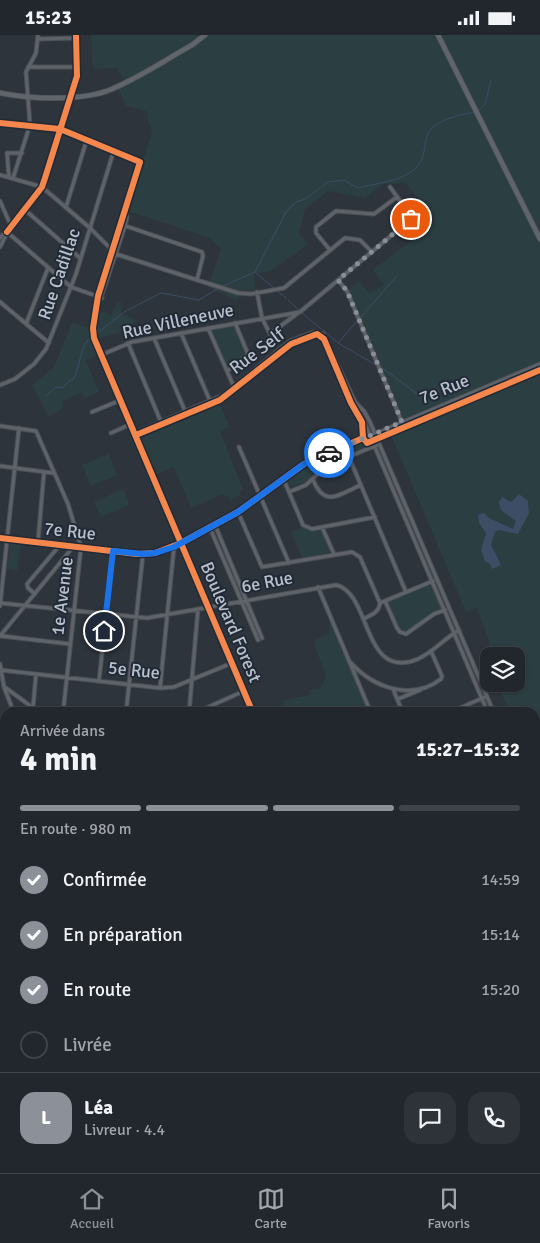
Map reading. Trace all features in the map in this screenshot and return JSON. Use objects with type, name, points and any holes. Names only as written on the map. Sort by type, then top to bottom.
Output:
[{"type":"main road","points":[[0,93],[28,98],[70,97],[113,88],[192,45],[205,35]]},
{"type":"main road","points":[[438,35],[540,239]]},
{"type":"street","points":[[0,238],[12,226],[42,187],[78,67],[76,36],[39,37],[36,53],[25,75],[30,125],[22,153],[11,178]]},
{"type":"street","points":[[28,67],[78,67]]},
{"type":"street","points":[[0,123],[60,129],[140,162],[112,251],[100,297]]},
{"type":"street","points":[[66,207],[87,139]]},
{"type":"street","name":"Rue Cadillac","points":[[0,385],[15,379],[34,365],[49,343],[81,258],[114,150]]},
{"type":"street","points":[[11,178],[7,153],[22,153]]},
{"type":"street","points":[[0,175],[42,187],[90,228],[116,254],[244,294],[288,286],[345,238],[360,240],[372,252]]},
{"type":"street","points":[[257,292],[262,318],[270,333],[273,333],[411,219],[411,216],[390,187]]},
{"type":"street","points":[[330,250],[315,230],[322,222],[336,211],[374,214],[396,197]]},
{"type":"street","points":[[0,201],[12,226]]},
{"type":"street","points":[[24,209],[81,258]]},
{"type":"street","points":[[100,297],[126,227],[127,217],[125,211]]},
{"type":"street","points":[[120,225],[202,252],[203,256],[197,280]]},
{"type":"street","points":[[0,247],[6,232]]},
{"type":"street","points":[[6,232],[71,287],[100,297]]},
{"type":"street","points":[[26,324],[48,268]]},
{"type":"street","points":[[338,280],[347,291],[402,422]]},
{"type":"street","name":"Boulevard Forest","points":[[100,297],[96,311],[94,335],[101,355],[251,707]]},
{"type":"street","points":[[0,302],[49,343]]},
{"type":"street","name":"Rue Villeneuve","points":[[101,355],[128,343],[300,312]]},
{"type":"street","points":[[227,371],[248,354],[235,323]]},
{"type":"street","points":[[208,328],[234,387]]},
{"type":"street","name":"Rue Self","points":[[135,433],[210,401],[234,387],[290,341],[317,331],[323,333],[370,435],[485,707]]},
{"type":"street","points":[[181,333],[210,401]]},
{"type":"street","points":[[154,338],[185,411]]},
{"type":"street","points":[[128,343],[161,422]]},
{"type":"street","name":"7e Rue","points":[[0,538],[143,554],[155,553],[174,547],[238,512],[304,464],[540,364]]},
{"type":"street","points":[[92,412],[121,400]]},
{"type":"street","name":"Rue Self","points":[[355,402],[364,411],[375,433],[491,707]]},
{"type":"street","points":[[111,433],[131,424]]},
{"type":"street","points":[[0,426],[19,428],[0,604]]},
{"type":"street","name":"1e Avenue","points":[[19,428],[36,431],[68,504],[82,547],[63,707]]},
{"type":"street","points":[[289,491],[313,479],[325,467],[379,444]]},
{"type":"street","points":[[239,447],[289,563]]},
{"type":"street","points":[[349,457],[406,592]]},
{"type":"street","points":[[0,466],[54,473]]},
{"type":"street","points":[[38,542],[44,472]]},
{"type":"street","points":[[284,477],[303,525],[312,529],[375,517]]},
{"type":"street","points":[[313,479],[320,495],[326,497],[341,494],[361,485]]},
{"type":"street","points":[[238,512],[262,567],[352,552],[360,557],[380,603],[380,608],[374,614],[363,619]]},
{"type":"street","points":[[404,514],[408,512]]},
{"type":"street","points":[[210,528],[241,601],[260,639],[215,525]]},
{"type":"street","points":[[322,527],[334,554]]},
{"type":"street","points":[[34,594],[27,584],[60,545]]},
{"type":"street","points":[[0,636],[73,547]]},
{"type":"street","points":[[160,688],[174,547]]},
{"type":"street","points":[[99,681],[113,551]]},
{"type":"street","points":[[127,707],[143,554]]},
{"type":"street","points":[[380,603],[437,579]]},
{"type":"street","name":"6e Rue","points":[[0,604],[147,618],[336,585],[347,589],[353,596],[374,645],[390,659],[410,661],[431,651],[458,630]]},
{"type":"street","points":[[318,587],[369,707]]},
{"type":"street","points":[[385,601],[397,628],[400,632],[406,634],[434,614],[449,608]]},
{"type":"street","points":[[189,707],[198,609]]},
{"type":"street","points":[[0,636],[70,643]]},
{"type":"street","points":[[398,699],[438,682],[442,676],[431,651]]},
{"type":"street","points":[[349,660],[363,676],[375,683],[393,689],[424,688]]},
{"type":"street","name":"5e Rue","points":[[1,670],[160,688],[174,687],[232,663]]},
{"type":"street","points":[[0,664],[4,687],[12,707]]},
{"type":"street","points":[[33,707],[36,674]]},
{"type":"street","points":[[4,687],[32,707]]},
{"type":"street","points":[[393,689],[401,707]]},
{"type":"street","points":[[208,707],[244,691]]},
{"type":"street","points":[[467,707],[487,697]]},
{"type":"shaded area","points":[[91,35],[540,35],[540,707],[508,707],[501,692],[525,692],[525,647],[489,647],[489,641],[477,608],[466,612],[391,435],[407,428],[349,289],[359,281],[369,293],[384,285],[373,270],[432,225],[433,215],[405,183],[384,184],[365,198],[328,191],[305,209],[299,234],[308,244],[271,271],[254,274],[255,289],[235,300],[208,287],[221,249],[208,237],[128,211],[152,131],[148,121],[148,112],[126,106],[118,89],[126,84],[117,68],[93,69]]},
{"type":"shaded area","points":[[118,301],[122,303],[121,313],[135,319],[135,323],[128,325],[128,329],[98,339],[95,325],[99,311],[111,315]]},
{"type":"shaded area","points":[[72,323],[93,328],[96,342],[92,344],[97,355],[86,360],[99,392],[84,398],[81,392],[63,401],[62,410],[48,416],[32,385],[54,367]]},
{"type":"shaded area","points":[[235,323],[248,354],[227,371],[208,328]]},
{"type":"shaded area","points":[[218,400],[230,427],[220,431],[243,489],[239,491],[241,495],[230,500],[228,496],[221,495],[191,508],[174,467],[154,475],[137,434]]},
{"type":"shaded area","points":[[369,438],[372,446],[324,465],[307,482],[290,487],[287,479],[312,463]]},
{"type":"shaded area","points":[[109,454],[117,475],[91,486],[82,465]]},
{"type":"shaded area","points":[[123,489],[130,505],[101,517],[94,502]]},
{"type":"shaded area","points":[[303,527],[312,531],[321,529],[331,550],[328,553],[302,558],[291,532]]},
{"type":"shaded area","points":[[10,543],[21,544],[17,571],[7,569]]},
{"type":"shaded area","points":[[432,581],[445,610],[434,614],[406,634],[400,632],[385,601]]},
{"type":"shaded area","points":[[330,621],[367,707],[281,707],[285,700],[311,695],[309,690],[320,689],[326,675],[314,645],[315,640],[329,634]]},
{"type":"water","points":[[519,494],[528,501],[529,513],[518,534],[499,530],[495,532],[491,545],[501,565],[492,569],[490,564],[485,561],[481,550],[486,533],[479,523],[478,515],[484,513],[489,518],[513,529],[516,521],[501,510],[499,502],[502,497],[511,502]]},
{"type":"waterway","points":[[479,110],[485,104],[491,81]]},
{"type":"waterway","points":[[223,286],[255,272],[286,212],[296,202],[305,199],[328,182],[344,180],[358,188],[389,181],[410,173],[416,168],[423,157],[427,136],[434,126],[447,119],[474,112]]},
{"type":"waterway","points":[[256,273],[274,288]]},
{"type":"waterway","points":[[360,318],[397,276]]},
{"type":"waterway","points":[[96,334],[124,312],[161,293],[199,300],[219,288]]},
{"type":"waterway","points":[[277,291],[286,298]]},
{"type":"waterway","points":[[288,300],[299,310]]},
{"type":"waterway","points":[[302,313],[321,329]]},
{"type":"waterway","points":[[338,343],[357,321]]},
{"type":"waterway","points":[[323,330],[338,343],[376,365]]},
{"type":"waterway","points":[[46,396],[56,387],[62,388],[70,380],[73,380],[85,345],[92,336]]},
{"type":"waterway","points":[[381,367],[428,402]]},
{"type":"cycle path","points":[[7,232],[42,187],[77,76],[76,35]]},
{"type":"cycle path","points":[[0,123],[60,129],[140,162],[98,296],[93,328],[94,338],[250,707]]},
{"type":"cycle path","points":[[136,435],[220,400],[291,344],[317,334],[324,339],[351,403],[362,422],[363,438]]},
{"type":"cycle path","points":[[363,438],[367,443],[540,370]]},
{"type":"cycle path","points":[[0,538],[137,554],[155,553],[181,543],[238,512],[304,464],[363,438]]},
{"type":"way so far","points":[[329,453],[402,422],[347,291],[338,280],[411,219]]},
{"type":"route","points":[[104,631],[113,551],[143,554],[164,551],[174,547],[238,512],[304,464],[329,453]]}]
